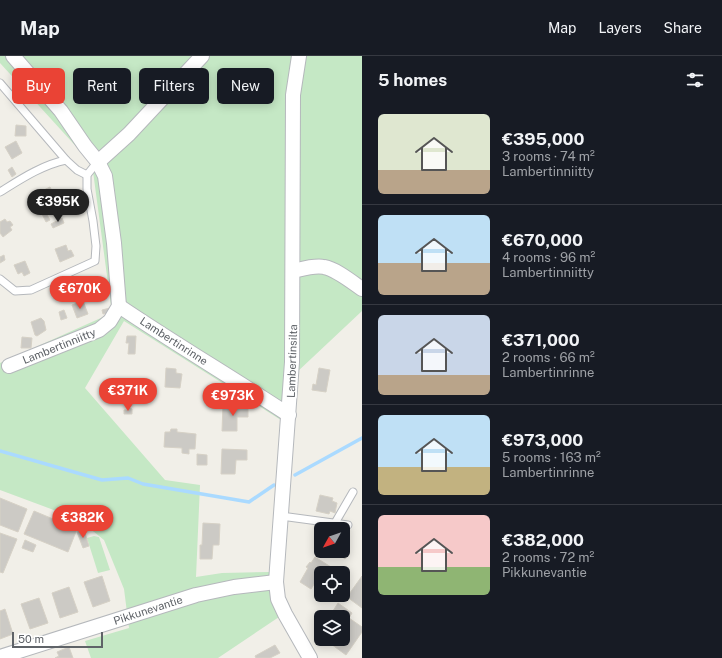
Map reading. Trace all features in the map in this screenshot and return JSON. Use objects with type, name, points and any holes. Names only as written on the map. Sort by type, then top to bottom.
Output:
[{"type":"street","points":[[13,56],[61,111],[99,164],[105,176],[114,243],[120,306]]},
{"type":"street","points":[[99,164],[202,56]]},
{"type":"street","name":"Lambertinsilta","points":[[299,56],[293,95],[292,362],[276,582],[280,604],[310,658]]},
{"type":"street","points":[[293,271],[304,268],[324,267],[331,269],[362,289]]},
{"type":"street","name":"Lambertinniitty","points":[[9,366],[99,330],[110,321],[120,306]]},
{"type":"street","name":"Lambertinrinne","points":[[120,306],[172,341],[289,415]]},
{"type":"street","name":"Pikkunevantie","points":[[0,657],[196,595],[276,582]]},
{"type":"lane","points":[[0,83],[66,160],[77,170],[87,175]]},
{"type":"lane","points":[[0,192],[22,178],[54,163],[66,160]]},
{"type":"lane","points":[[0,279],[15,291],[31,290],[95,261],[96,246],[94,221],[87,189],[87,175],[95,165],[99,164]]},
{"type":"lane","points":[[336,522],[353,492]]},
{"type":"lane","points":[[281,516],[327,522]]},
{"type":"green space","points":[[0,56],[362,56],[362,311],[296,373],[284,422],[124,321],[85,388],[165,480],[200,485],[196,577],[222,573],[269,572],[279,617],[218,658],[91,658],[85,641],[129,628],[124,589],[104,540],[78,519],[0,490],[0,363],[112,313],[92,164],[37,104],[65,104],[65,68],[12,68],[12,76],[0,63]]},
{"type":"green space","points":[[94,536],[99,537],[110,570],[98,573],[87,538]]},
{"type":"building","points":[[16,125],[26,126],[26,136],[15,136]]},
{"type":"building","points":[[16,141],[22,153],[12,159],[5,147]]},
{"type":"building","points":[[12,167],[16,174],[12,177],[8,170]]},
{"type":"building","points":[[50,187],[56,199],[46,204],[40,192]]},
{"type":"building","points":[[46,213],[50,220],[46,222],[42,214]]},
{"type":"building","points":[[62,218],[64,223],[53,228],[51,224]]},
{"type":"building","points":[[5,219],[7,222],[10,221],[13,225],[10,227],[12,230],[3,237],[0,233],[0,222]]},
{"type":"building","points":[[66,245],[68,251],[71,250],[74,256],[60,262],[55,249]]},
{"type":"building","points":[[4,255],[5,260],[0,263],[0,257]]},
{"type":"building","points":[[25,261],[30,273],[24,276],[22,272],[18,274],[14,265]]},
{"type":"building","points":[[95,277],[105,278],[105,288],[95,287]]},
{"type":"building","points":[[83,301],[88,314],[77,318],[72,305]]},
{"type":"building","points":[[110,308],[112,312],[103,314],[102,310]]},
{"type":"building","points":[[64,310],[67,318],[61,320],[59,312]]},
{"type":"building","points":[[41,318],[44,321],[46,330],[37,336],[35,335],[31,322]]},
{"type":"building","points":[[127,336],[136,336],[135,354],[128,354],[129,343],[126,343]]},
{"type":"building","points":[[22,337],[32,338],[31,348],[21,348]]},
{"type":"building","points":[[166,368],[176,369],[176,373],[182,374],[180,388],[165,387]]},
{"type":"building","points":[[319,368],[330,370],[326,392],[312,390],[313,384],[316,385]]},
{"type":"building","points":[[223,405],[248,407],[248,417],[237,417],[237,431],[222,431]]},
{"type":"building","points":[[129,408],[132,409],[132,414],[124,414],[124,410],[129,410]]},
{"type":"building","points":[[171,429],[177,429],[177,432],[196,434],[195,449],[189,449],[189,454],[182,453],[182,448],[164,447],[165,432],[170,432]]},
{"type":"building","points":[[222,449],[247,450],[247,460],[236,460],[235,474],[221,474]]},
{"type":"building","points":[[197,454],[207,455],[207,465],[197,465]]},
{"type":"building","points":[[320,495],[333,498],[332,501],[337,503],[335,513],[330,511],[329,514],[316,511]]},
{"type":"building","points":[[0,498],[27,509],[18,532],[0,525]]},
{"type":"building","points":[[34,511],[77,529],[68,552],[24,534]]},
{"type":"building","points":[[203,523],[220,524],[219,545],[213,545],[212,559],[200,559]]},
{"type":"building","points":[[84,530],[89,546],[83,548],[77,532]]},
{"type":"building","points":[[0,533],[17,539],[3,573],[0,572]]},
{"type":"building","points":[[25,540],[36,545],[33,552],[22,548]]},
{"type":"building","points":[[314,558],[317,558],[329,566],[314,566],[314,584],[311,589],[300,582],[308,568],[306,567],[310,562],[311,563]]},
{"type":"building","points":[[102,576],[110,601],[93,607],[84,582]]},
{"type":"building","points":[[362,576],[362,608],[350,599],[350,593]]},
{"type":"building","points":[[69,587],[78,612],[60,618],[52,593]]},
{"type":"building","points":[[39,598],[48,623],[30,629],[21,604]]},
{"type":"building","points":[[338,603],[348,610],[334,610]]},
{"type":"building","points":[[5,609],[13,634],[0,639],[0,611]]},
{"type":"building","points":[[350,619],[362,627],[362,632],[346,655],[334,646],[350,646]]},
{"type":"building","points":[[275,645],[280,653],[270,658],[256,658],[255,656]]},
{"type":"building","points":[[69,647],[73,658],[55,658],[59,656],[57,652]]},
{"type":"waterway","points":[[295,475],[362,438]]},
{"type":"waterway","points":[[0,451],[102,480],[128,478],[143,484],[249,502],[274,485]]}]
